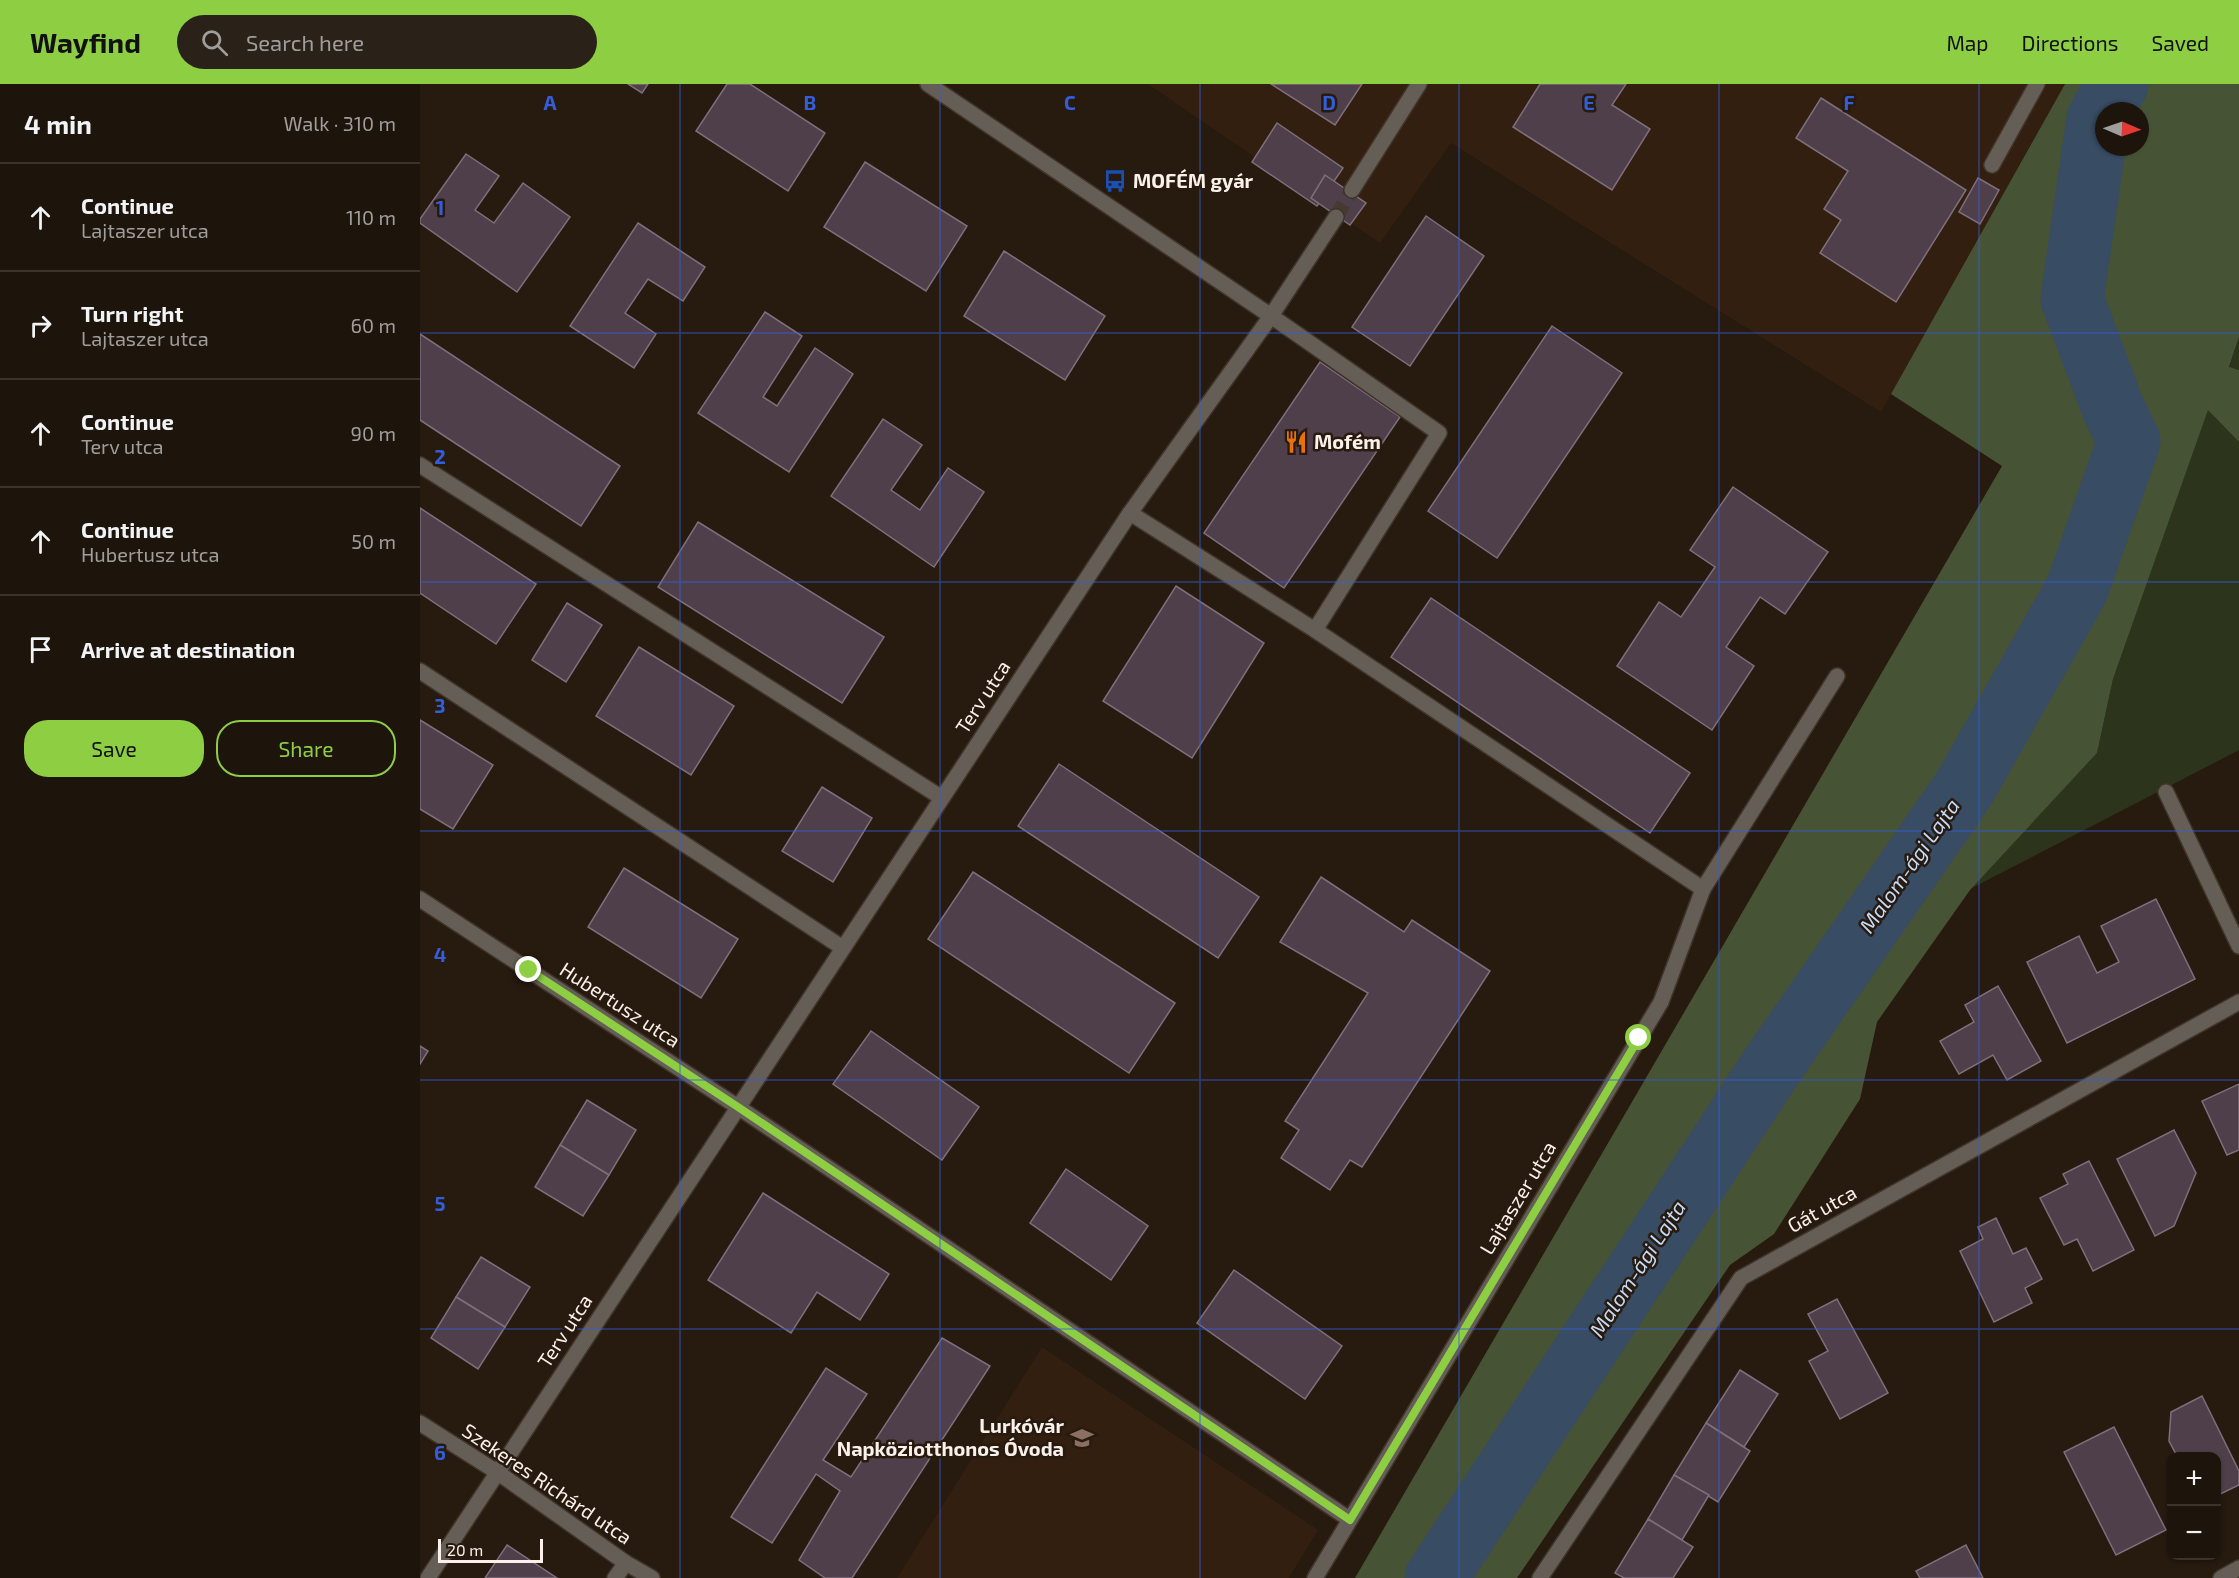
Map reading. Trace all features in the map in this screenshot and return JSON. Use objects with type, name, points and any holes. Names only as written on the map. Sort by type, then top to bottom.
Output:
[{"type":"street","points":[[928,84],[1270,315],[1439,433],[1316,630]]},
{"type":"street","points":[[1352,190],[1419,84]]},
{"type":"street","points":[[1992,165],[2037,84]]},
{"type":"street","name":"Terv utca","points":[[428,1578],[1130,513],[1270,315],[1336,217]]},
{"type":"street","points":[[420,465],[942,798]]},
{"type":"street","points":[[1130,513],[1316,630],[1703,889]]},
{"type":"street","points":[[420,671],[843,948]]},
{"type":"street","name":"Lajtaszer utca","points":[[1315,1578],[1661,1002],[1703,889],[1837,676]]},
{"type":"street","points":[[2166,792],[2239,946]]},
{"type":"street","name":"Hubertusz utca","points":[[420,898],[738,1107]]},
{"type":"street","name":"Gát utca","points":[[1540,1578],[1740,1278],[2239,1002]]},
{"type":"street","points":[[738,1107],[1350,1520]]},
{"type":"street","name":"Szekeres Richárd utca","points":[[420,1423],[497,1472],[626,1563],[652,1578]]},
{"type":"street","points":[[615,1578],[626,1563]]},
{"type":"street","points":[[2221,1578],[2239,1568]]},
{"type":"shaded area","points":[[1148,84],[2065,84],[1881,412],[1451,143],[1380,243]]},
{"type":"shaded area","name":"Lurkóvár Napköziotthonos Óvoda","points":[[1042,1347],[1318,1530],[1289,1578],[897,1578]]},
{"type":"green space","points":[[2065,84],[2239,84],[2239,337],[2229,367],[2239,370],[2239,442],[2208,410],[2113,679],[2097,753],[1970,890],[1877,1022],[1860,1099],[1774,1234],[1730,1265],[1517,1578],[1355,1578],[2002,466],[1891,394]]},
{"type":"green space","points":[[2239,337],[2239,370],[2229,368]]},
{"type":"green space","points":[[2208,409],[2239,442],[2239,750],[1970,889],[2097,753],[2113,679]]},
{"type":"building","points":[[628,84],[648,84],[642,93]]},
{"type":"building","points":[[727,84],[750,84],[825,133],[788,191],[696,131]]},
{"type":"building","points":[[1271,84],[1362,84],[1335,125]]},
{"type":"building","points":[[1540,84],[1626,84],[1612,105],[1650,129],[1612,190],[1513,127]]},
{"type":"building","points":[[1821,98],[1966,190],[1896,302],[1820,253],[1841,220],[1824,209],[1848,171],[1796,138]]},
{"type":"building","points":[[1277,123],[1343,168],[1317,206],[1252,162]]},
{"type":"building","points":[[466,154],[499,176],[475,210],[494,223],[523,183],[570,217],[517,292],[420,223],[420,219]]},
{"type":"building","points":[[865,162],[967,226],[926,291],[824,227]]},
{"type":"building","points":[[1325,175],[1366,203],[1350,225],[1311,198]]},
{"type":"building","points":[[1978,178],[1999,190],[1980,224],[1959,212]]},
{"type":"building","points":[[1426,216],[1484,256],[1410,366],[1352,327]]},
{"type":"building","points":[[638,223],[705,267],[683,301],[648,279],[625,313],[656,334],[634,368],[570,326]]},
{"type":"building","points":[[1004,251],[1105,316],[1065,380],[964,316]]},
{"type":"building","points":[[765,312],[802,336],[763,397],[777,406],[815,348],[853,374],[789,472],[698,413]]},
{"type":"building","points":[[1552,326],[1622,373],[1497,558],[1428,511]]},
{"type":"building","points":[[420,334],[620,466],[581,526],[420,420]]},
{"type":"building","points":[[1320,362],[1400,417],[1284,588],[1204,533]]},
{"type":"building","points":[[883,419],[922,445],[891,490],[920,510],[948,468],[984,492],[934,567],[831,496]]},
{"type":"building","points":[[1733,487],[1828,552],[1785,614],[1760,597],[1726,647],[1754,666],[1712,730],[1617,666],[1659,602],[1681,617],[1715,567],[1690,550]]},
{"type":"building","points":[[420,508],[536,584],[496,644],[420,593]]},
{"type":"building","points":[[698,522],[884,637],[842,703],[658,587]]},
{"type":"building","points":[[1176,586],[1264,643],[1192,758],[1103,701]]},
{"type":"building","points":[[1431,598],[1690,773],[1650,833],[1391,657]]},
{"type":"building","points":[[567,603],[602,625],[566,682],[532,660]]},
{"type":"building","points":[[639,647],[734,706],[691,775],[596,716]]},
{"type":"building","points":[[420,720],[493,765],[453,829],[420,809]]},
{"type":"building","points":[[1059,764],[1259,897],[1218,958],[1018,826]]},
{"type":"building","points":[[822,787],[872,818],[833,882],[782,851]]},
{"type":"building","points":[[624,868],[738,939],[701,998],[588,927]]},
{"type":"building","points":[[973,872],[1175,1003],[1129,1073],[928,939]]},
{"type":"building","points":[[1321,877],[1404,932],[1412,920],[1490,971],[1362,1167],[1350,1160],[1330,1190],[1281,1158],[1299,1130],[1285,1121],[1368,993],[1280,942]]},
{"type":"building","points":[[2156,899],[2195,979],[2067,1043],[2027,962],[2079,936],[2097,973],[2119,962],[2101,926]]},
{"type":"building","points":[[1998,986],[2041,1061],[2007,1080],[1993,1055],[1959,1074],[1940,1041],[1974,1022],[1965,1005]]},
{"type":"building","points":[[871,1031],[979,1107],[942,1160],[833,1084]]},
{"type":"building","points":[[420,1046],[428,1051],[420,1064]]},
{"type":"building","points":[[2239,1084],[2239,1150],[2227,1155],[2202,1101]]},
{"type":"building","points":[[587,1100],[636,1130],[609,1175],[560,1145]]},
{"type":"building","points":[[2174,1130],[2196,1173],[2174,1226],[2155,1236],[2117,1159]]},
{"type":"building","points":[[560,1145],[609,1175],[583,1216],[535,1187]]},
{"type":"building","points":[[2089,1161],[2134,1250],[2093,1271],[2077,1239],[2064,1245],[2040,1198],[2068,1184],[2063,1174]]},
{"type":"building","points":[[1066,1169],[1148,1226],[1111,1280],[1030,1223]]},
{"type":"building","points":[[763,1193],[889,1274],[860,1320],[817,1292],[791,1333],[708,1280]]},
{"type":"building","points":[[1996,1218],[2013,1254],[2026,1248],[2042,1279],[2025,1288],[2032,1303],[1994,1322],[1960,1251],[1983,1239],[1978,1227]]},
{"type":"building","points":[[481,1257],[530,1287],[505,1327],[456,1297]]},
{"type":"building","points":[[1234,1270],[1342,1346],[1305,1399],[1197,1323]]},
{"type":"building","points":[[456,1297],[505,1327],[478,1369],[431,1338]]},
{"type":"building","points":[[1837,1299],[1888,1393],[1840,1419],[1809,1361],[1828,1351],[1808,1314]]},
{"type":"building","points":[[942,1338],[990,1366],[852,1578],[825,1578],[799,1560],[840,1491],[816,1474],[772,1543],[731,1517],[826,1368],[867,1394],[823,1460],[851,1477]]},
{"type":"building","points":[[1740,1370],[1778,1394],[1744,1447],[1706,1423]]},
{"type":"building","points":[[2202,1396],[2239,1471],[2239,1485],[2221,1494],[2221,1452],[2175,1452],[2169,1441],[2171,1412]]},
{"type":"building","points":[[1706,1423],[1750,1451],[1718,1502],[1674,1475]]},
{"type":"building","points":[[2114,1427],[2166,1530],[2116,1555],[2064,1452]]},
{"type":"building","points":[[1674,1475],[1709,1495],[1682,1540],[1648,1519]]},
{"type":"building","points":[[1648,1519],[1693,1547],[1673,1578],[1624,1578],[1615,1573]]},
{"type":"building","points":[[507,1545],[557,1578],[485,1578]]},
{"type":"building","points":[[1966,1545],[1983,1578],[1920,1578],[1916,1571]]},
{"type":"waterway","name":"Malom-ági Lajta","points":[[1436,1578],[1772,1066],[1965,787],[2077,589],[2129,441],[2113,408],[2072,299],[2098,119],[2117,84]]},
{"type":"tunnel","points":[[1336,217],[1352,190]]},
{"type":"place","name":"MOFÉM gyár","points":[[1115,181]]},
{"type":"place","name":"Mofém","points":[[1296,442]]},
{"type":"place","name":"Lurkóvár Napköziotthonos Óvoda","points":[[1082,1438]]},
{"type":"route","points":[[529,970],[738,1107],[1350,1520],[1639,1038]]}]
